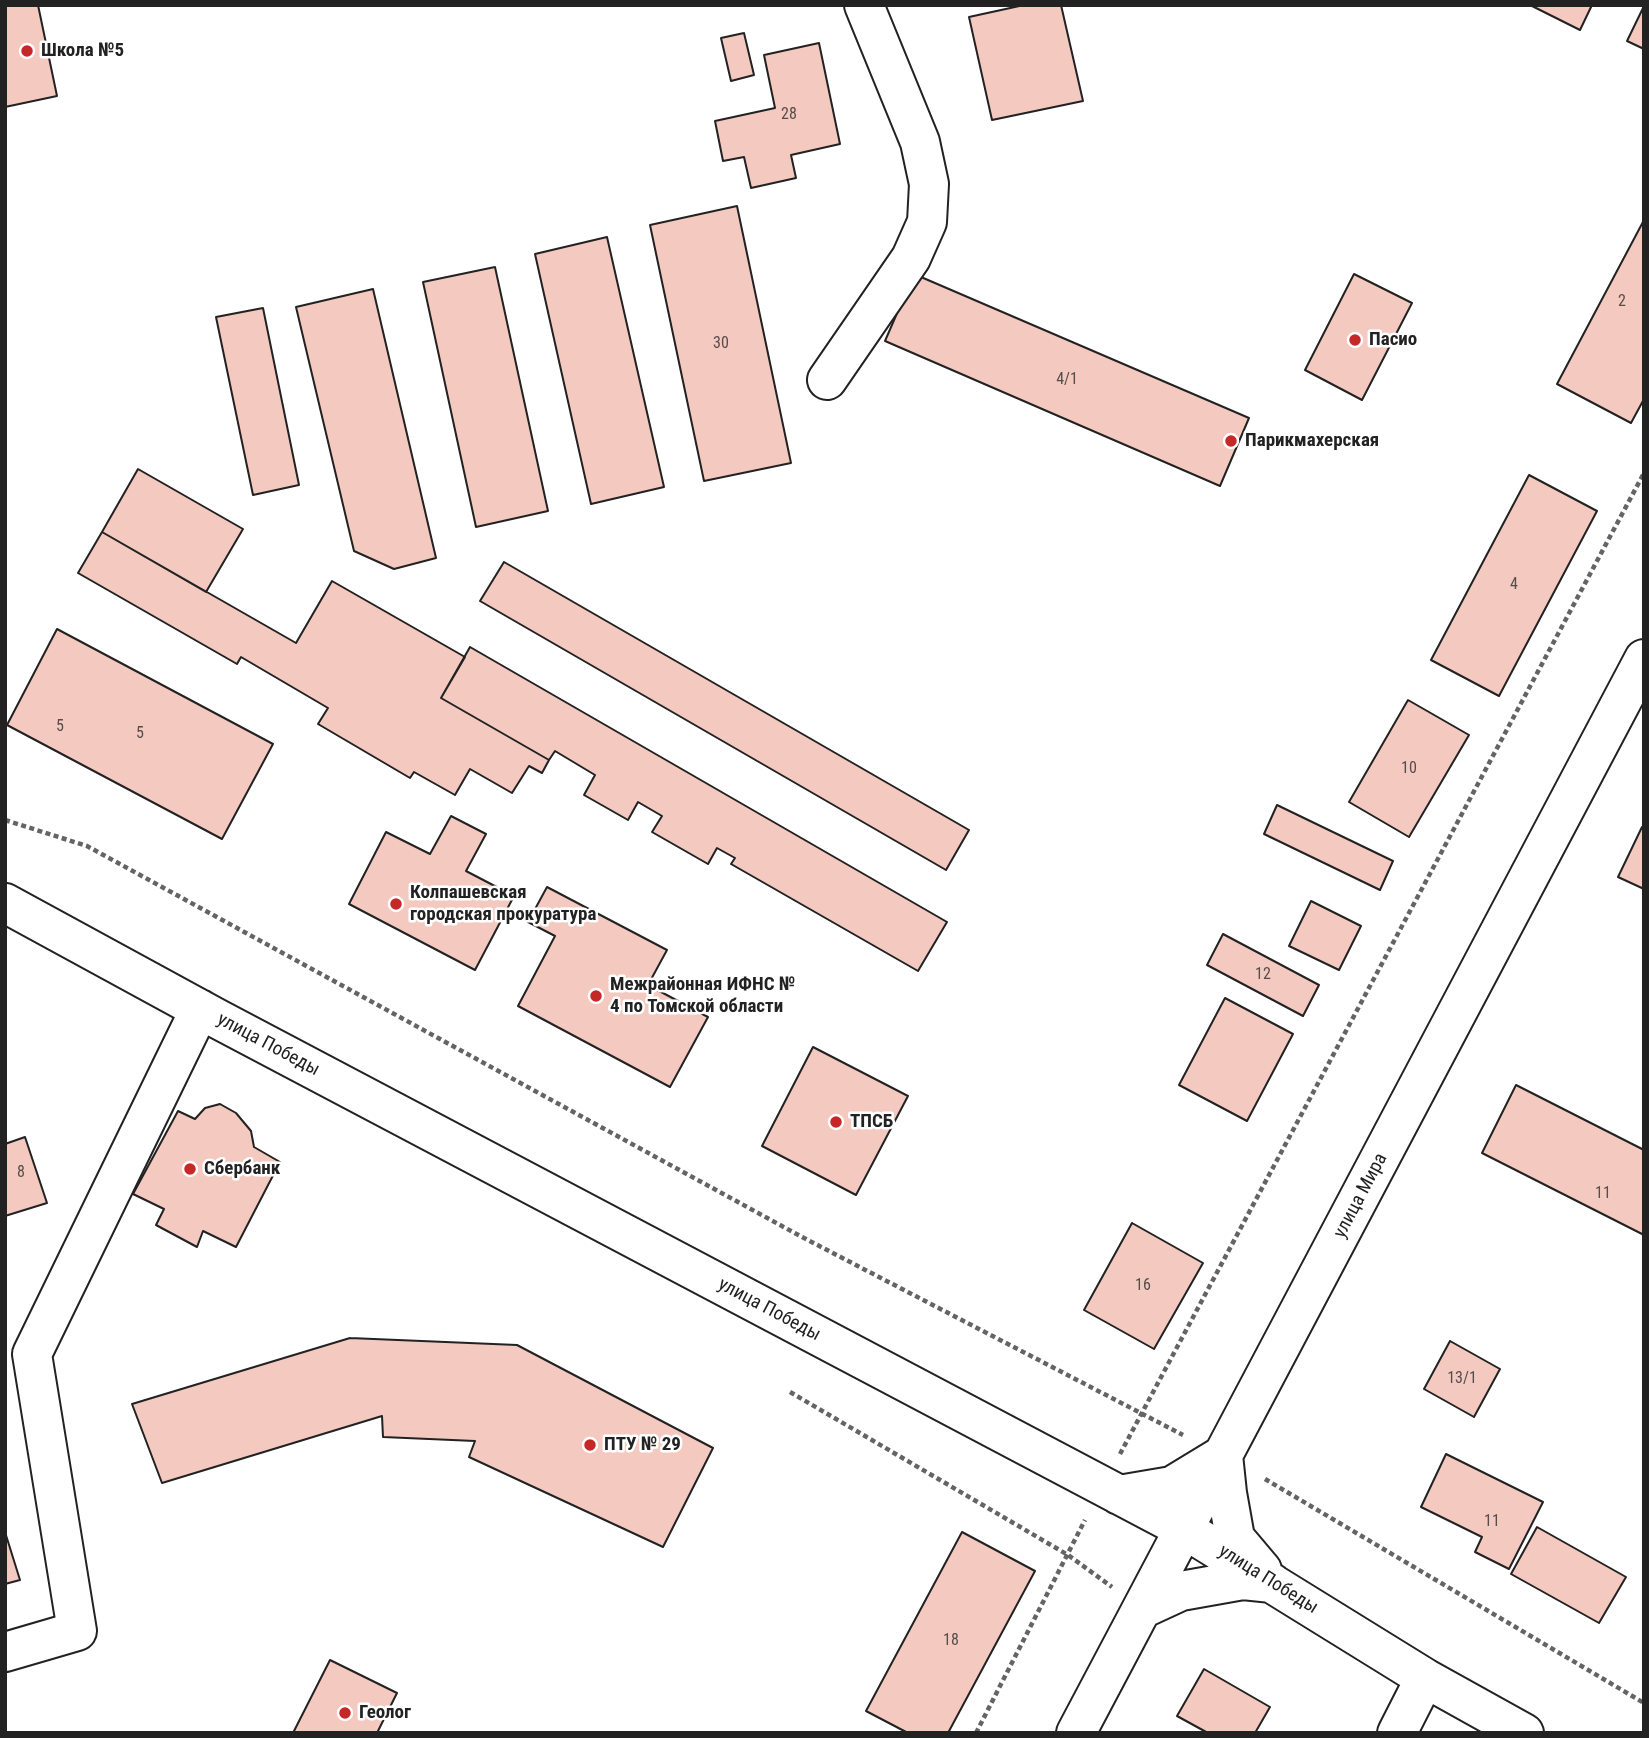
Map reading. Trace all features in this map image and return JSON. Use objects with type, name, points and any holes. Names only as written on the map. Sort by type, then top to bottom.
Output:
[{"type":"street","points":[[827,380],[911,258],[927,222],[929,184],[920,142],[864,5]]},
{"type":"street","name":"улица Мира","points":[[1076,1733],[1644,659]]},
{"type":"street","name":"улица Победы","points":[[5,903],[200,1009],[1184,1529],[1425,1678],[1524,1733]]},
{"type":"street","points":[[5,1652],[78,1631],[19,1356],[200,1009]]},
{"type":"street","points":[[1223,1455],[1235,1538],[1272,1583],[1243,1580],[1181,1591],[1146,1601],[1158,1539],[1124,1497],[1172,1486],[1223,1455]]},
{"type":"street","points":[[1397,1733],[1425,1678]]},
{"type":"path","points":[[976,1733],[1068,1555],[1124,1497],[1141,1413],[1644,472]]},
{"type":"path","points":[[5,820],[87,846],[802,1237],[1223,1455],[1644,1703]]},
{"type":"path","points":[[790,1392],[1146,1601]]},
{"type":"building","name":"Школа №5","points":[[5,5],[38,5],[57,96],[5,107]]},
{"type":"building","points":[[1024,5],[1061,5],[1083,101],[992,120],[969,17]]},
{"type":"building","points":[[1530,5],[1592,5],[1580,30]]},
{"type":"building","points":[[1644,6],[1644,49],[1627,41]]},
{"type":"building","points":[[744,33],[754,75],[731,81],[721,38]]},
{"type":"building","points":[[819,43],[840,144],[791,155],[796,178],[751,188],[744,157],[723,161],[715,121],[775,108],[764,55]]},
{"type":"building","points":[[737,206],[791,463],[704,481],[650,225]]},
{"type":"building","points":[[1644,220],[1644,399],[1631,423],[1557,384]]},
{"type":"building","points":[[607,237],[664,487],[591,504],[535,254]]},
{"type":"building","points":[[495,267],[548,511],[476,527],[423,282]]},
{"type":"building","points":[[914,274],[1249,418],[1220,486],[885,341]]},
{"type":"building","points":[[1354,274],[1412,303],[1362,400],[1305,370]]},
{"type":"building","points":[[373,289],[436,558],[394,569],[354,551],[296,307]]},
{"type":"building","points":[[263,308],[299,485],[253,495],[216,317]]},
{"type":"building","points":[[138,469],[243,529],[206,592],[102,532]]},
{"type":"building","points":[[1529,475],[1597,511],[1499,696],[1431,660]]},
{"type":"building","points":[[102,532],[296,643],[332,581],[465,657],[441,698],[549,760],[542,773],[529,766],[512,793],[470,769],[455,795],[414,772],[410,778],[318,724],[328,708],[241,657],[237,664],[78,573]]},
{"type":"building","points":[[504,562],[969,830],[946,870],[480,601]]},
{"type":"building","points":[[57,629],[273,744],[222,839],[7,725]]},
{"type":"building","points":[[470,647],[947,922],[918,971],[731,864],[735,858],[717,848],[708,864],[652,832],[662,816],[638,802],[628,820],[584,795],[595,775],[555,751],[549,760],[441,698]]},
{"type":"building","points":[[1408,700],[1469,735],[1409,837],[1349,802]]},
{"type":"building","points":[[1277,805],[1393,861],[1380,890],[1264,834]]},
{"type":"building","points":[[451,816],[486,834],[466,871],[514,896],[475,970],[349,904],[386,832],[430,854]]},
{"type":"building","points":[[1642,827],[1644,828],[1644,889],[1618,877]]},
{"type":"building","name":"Межрайонная ИФНС № 4 по Томской области","points":[[547,887],[667,950],[648,985],[708,1017],[670,1087],[518,1006],[555,936],[528,922]]},
{"type":"building","points":[[1311,901],[1361,926],[1339,970],[1289,946]]},
{"type":"building","points":[[1223,934],[1319,985],[1303,1016],[1207,965]]},
{"type":"building","points":[[1225,998],[1293,1034],[1247,1121],[1179,1085]]},
{"type":"building","points":[[813,1047],[908,1096],[856,1195],[762,1146]]},
{"type":"building","points":[[1516,1085],[1644,1150],[1644,1235],[1482,1153]]},
{"type":"building","points":[[220,1104],[236,1113],[251,1131],[254,1147],[280,1162],[236,1247],[203,1231],[197,1247],[156,1225],[164,1209],[133,1194],[178,1111],[195,1119],[205,1108]]},
{"type":"building","points":[[25,1137],[47,1203],[5,1216],[5,1144]]},
{"type":"building","points":[[1132,1223],[1203,1263],[1154,1349],[1084,1310]]},
{"type":"building","name":"ПТУ № 29","points":[[350,1338],[517,1345],[713,1448],[663,1547],[469,1457],[475,1441],[383,1437],[382,1416],[162,1483],[132,1404]]},
{"type":"building","points":[[1450,1341],[1500,1369],[1474,1417],[1424,1389]]},
{"type":"building","points":[[1446,1454],[1543,1502],[1509,1569],[1475,1552],[1482,1537],[1421,1507]]},
{"type":"building","points":[[1537,1527],[1626,1577],[1599,1623],[1511,1574]]},
{"type":"building","points":[[5,1532],[20,1580],[5,1584]]},
{"type":"building","points":[[962,1532],[1035,1571],[948,1733],[908,1733],[866,1711]]},
{"type":"building","name":"Геолог","points":[[330,1660],[397,1693],[377,1733],[293,1733]]},
{"type":"building","points":[[1204,1669],[1270,1707],[1255,1733],[1208,1733],[1177,1716]]},
{"type":"place","name":"Школа №5","points":[[27,51]]},
{"type":"place","name":"Пасио","points":[[1355,340]]},
{"type":"place","name":"Парикмахерская","points":[[1231,441]]},
{"type":"place","name":"Колпашевская городская прокуратура","points":[[396,904]]},
{"type":"place","name":"Межрайонная ИФНС № 4 по Томской области","points":[[596,996]]},
{"type":"place","name":"ТПСБ","points":[[836,1122]]},
{"type":"place","name":"Сбербанк","points":[[190,1169]]},
{"type":"place","name":"ПТУ № 29","points":[[590,1445]]},
{"type":"place","name":"Геолог","points":[[345,1713]]}]
